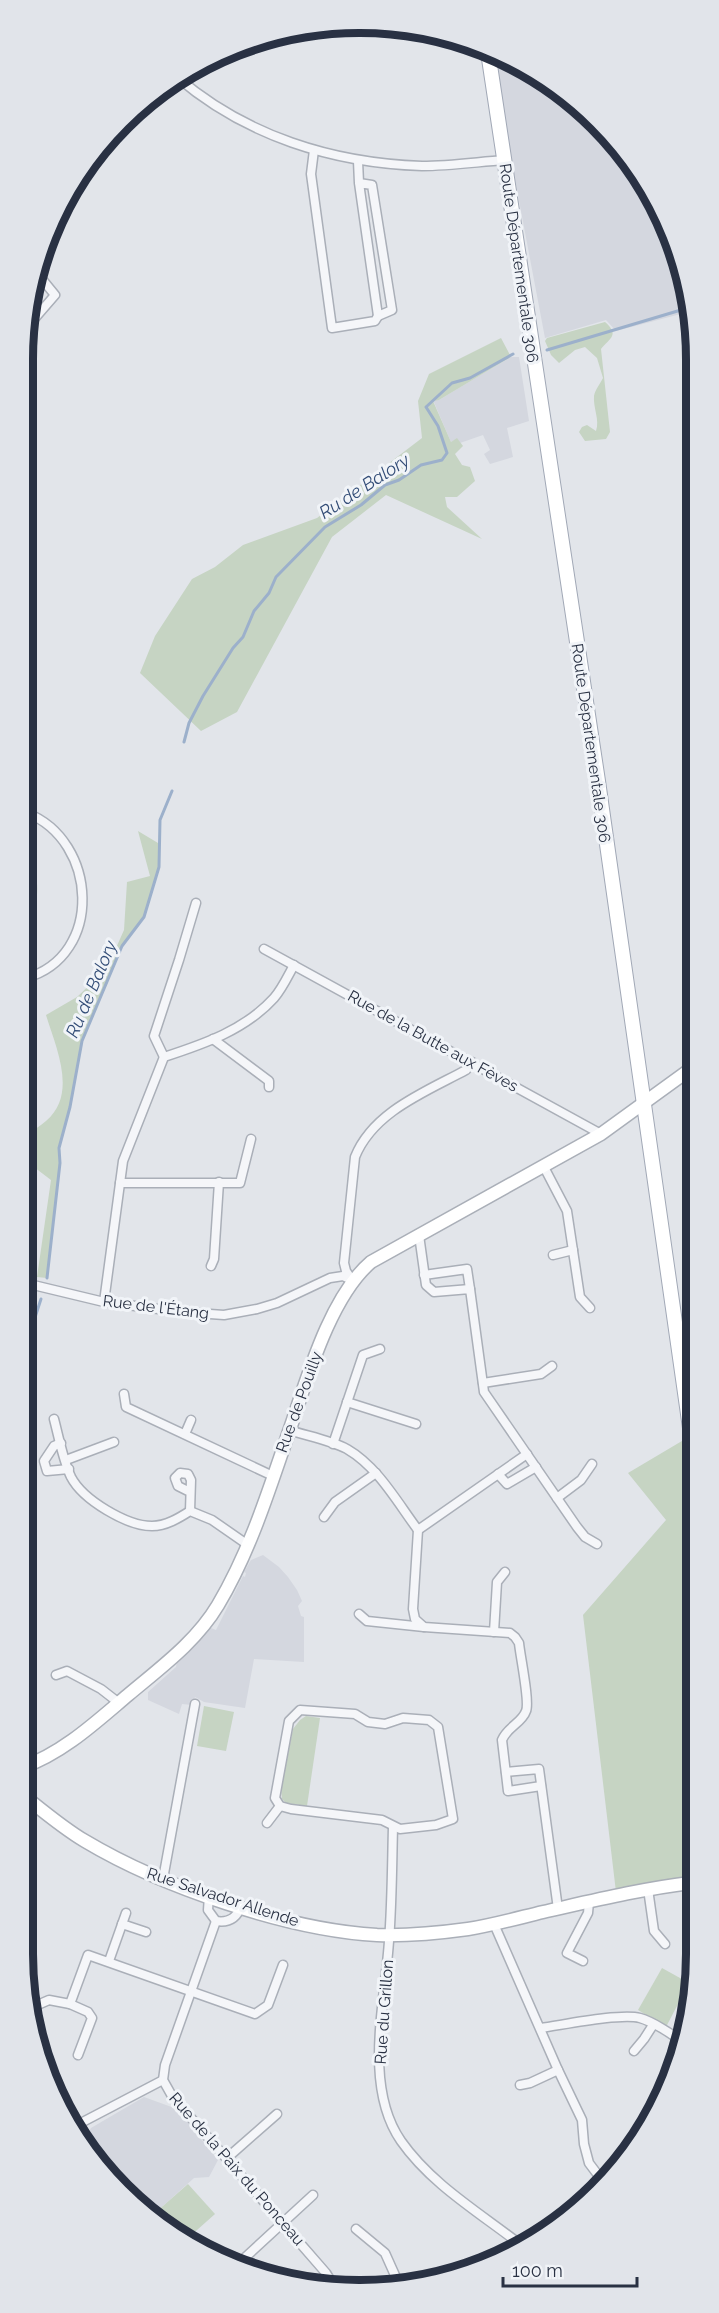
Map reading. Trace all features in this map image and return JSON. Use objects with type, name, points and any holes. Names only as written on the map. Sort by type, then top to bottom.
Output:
[{"type":"main road","name":"Route Départementale 306","points":[[489,60],[598,781],[686,1400]]},
{"type":"street","points":[[186,83],[235,118],[266,134],[314,150],[358,161],[423,166],[504,160]]},
{"type":"street","points":[[314,150],[311,174],[332,328],[375,321],[378,316],[392,310],[372,185],[359,183]]},
{"type":"street","points":[[358,161],[359,183],[378,316]]},
{"type":"street","points":[[368,241],[377,247],[382,243]]},
{"type":"street","points":[[36,317],[55,295],[43,280]]},
{"type":"street","points":[[33,816],[45,822],[67,844],[81,874],[83,888],[82,912],[70,943],[54,964],[44,972],[33,976]]},
{"type":"street","points":[[104,1302],[123,1161],[164,1056],[154,1036],[160,1011],[179,960],[196,903]]},
{"type":"street","name":"Rue de la Butte aux Fèves","points":[[264,949],[601,1134]]},
{"type":"street","points":[[164,1056],[213,1039],[246,1023],[276,996],[294,965]]},
{"type":"street","points":[[213,1039],[269,1081],[269,1087]]},
{"type":"street","points":[[352,1280],[344,1263],[355,1157],[359,1147],[380,1119],[466,1070],[472,1062]]},
{"type":"street","name":"Rue de Pouilly","points":[[33,1762],[70,1742],[119,1703],[197,1634],[218,1605],[248,1545],[314,1360],[352,1280],[370,1262],[601,1134],[686,1072]]},
{"type":"street","points":[[120,1183],[240,1183],[251,1139]]},
{"type":"street","points":[[544,1167],[567,1211],[580,1297],[590,1308]]},
{"type":"street","points":[[211,1266],[214,1259],[219,1182]]},
{"type":"street","points":[[419,1236],[426,1285],[434,1292],[470,1289]]},
{"type":"street","points":[[553,1255],[573,1250]]},
{"type":"street","points":[[424,1275],[467,1269],[484,1392],[585,1537],[597,1544]]},
{"type":"street","name":"Rue de l'Étang","points":[[33,1285],[104,1302],[224,1315],[277,1303],[330,1278],[343,1276],[352,1280]]},
{"type":"street","points":[[333,1444],[363,1355],[380,1349]]},
{"type":"street","points":[[483,1383],[541,1374],[552,1366]]},
{"type":"street","points":[[124,1394],[126,1407],[273,1476]]},
{"type":"street","points":[[347,1402],[416,1424]]},
{"type":"street","points":[[54,1419],[72,1478],[89,1498],[124,1519],[152,1526],[174,1521],[190,1511]]},
{"type":"street","points":[[184,1434],[191,1420]]},
{"type":"street","points":[[289,1430],[346,1449],[375,1473],[418,1530],[413,1609],[415,1619],[424,1627]]},
{"type":"street","points":[[61,1443],[54,1446],[44,1461],[47,1471],[114,1442]]},
{"type":"street","points":[[418,1530],[527,1454]]},
{"type":"street","points":[[557,1498],[581,1480],[592,1464]]},
{"type":"street","points":[[498,1474],[507,1484],[536,1467]]},
{"type":"street","points":[[324,1517],[335,1502],[375,1473]]},
{"type":"street","points":[[190,1492],[190,1511]]},
{"type":"street","points":[[190,1511],[212,1520],[248,1545]]},
{"type":"street","points":[[494,1632],[497,1582],[505,1572]]},
{"type":"street","points":[[358,1614],[367,1621],[510,1633],[515,1637],[519,1643],[527,1706],[522,1717],[505,1732],[502,1740],[508,1791],[541,1786]]},
{"type":"street","points":[[56,1675],[67,1671],[101,1689],[119,1703]]},
{"type":"street","points":[[163,1879],[195,1704]]},
{"type":"street","points":[[300,1710],[355,1714],[368,1722],[385,1724],[403,1718],[429,1720],[438,1727],[453,1819],[436,1825],[400,1829],[393,1827],[382,1820],[280,1806],[275,1798],[289,1721],[300,1710]]},
{"type":"street","points":[[506,1772],[539,1769],[558,1909]]},
{"type":"street","name":"Rue Salvador Allende","points":[[33,1802],[83,1840],[163,1879],[241,1906],[322,1928],[390,1935],[451,1931],[494,1924],[648,1889],[686,1883]]},
{"type":"street","points":[[267,1823],[280,1806]]},
{"type":"street","name":"Rue du Grillon","points":[[393,1827],[390,1935],[379,2066],[382,2096],[388,2116],[400,2139],[421,2166],[515,2240]]},
{"type":"street","points":[[648,1889],[654,1931],[665,1944]]},
{"type":"street","points":[[209,1896],[208,1910],[216,1921],[232,1919],[241,1906]]},
{"type":"street","points":[[583,1961],[567,1953],[588,1913],[589,1902]]},
{"type":"street","points":[[109,1961],[126,1913]]},
{"type":"street","points":[[81,2123],[163,2080],[165,2065],[216,1921]]},
{"type":"street","points":[[122,1924],[146,1932]]},
{"type":"street","points":[[494,1924],[582,2120],[584,2144],[589,2163],[598,2176]]},
{"type":"street","points":[[70,2004],[88,1955],[255,2014],[268,2005],[283,1965]]},
{"type":"street","points":[[37,2005],[49,2000],[70,2004],[88,2012],[92,2018],[78,2055]]},
{"type":"street","points":[[541,2028],[624,2017],[640,2018],[675,2037]]},
{"type":"street","points":[[634,2051],[653,2025]]},
{"type":"street","points":[[520,2085],[530,2083],[558,2070]]},
{"type":"street","name":"Rue de la Paix du Ponceau","points":[[163,2080],[172,2096],[329,2278]]},
{"type":"street","points":[[227,2158],[277,2114]]},
{"type":"street","points":[[244,2259],[313,2195]]},
{"type":"street","points":[[356,2229],[385,2253],[396,2278]]},
{"type":"shaded area","points":[[497,64],[523,77],[558,100],[605,144],[619,161],[642,196],[661,235],[675,275],[682,314],[616,331],[606,320],[545,338],[506,132]]},
{"type":"shaded area","points":[[511,357],[519,357],[529,421],[507,428],[513,457],[490,464],[484,454],[490,450],[483,435],[460,443],[457,439],[451,442],[433,400],[439,400]]},
{"type":"shaded area","points":[[263,1555],[288,1577],[302,1601],[298,1606],[301,1616],[304,1617],[304,1662],[254,1659],[245,1708],[204,1702],[195,1697],[192,1705],[182,1704],[179,1714],[148,1700],[148,1692],[176,1667],[177,1662],[211,1628],[216,1630],[243,1576],[245,1577],[244,1572],[251,1560]]},
{"type":"shaded area","points":[[144,2097],[177,2109],[218,2160],[209,2177],[194,2178],[158,2210],[114,2169],[100,2152],[88,2134],[91,2128]]},
{"type":"green space","points":[[605,322],[613,333],[601,349],[610,432],[606,439],[585,441],[579,432],[582,427],[587,425],[596,431],[597,427],[594,396],[603,378],[597,358],[585,347],[575,350],[559,363],[551,355],[545,341],[547,338]]},
{"type":"green space","points":[[501,338],[511,357],[439,400],[433,401],[451,442],[457,438],[463,446],[455,454],[462,465],[470,467],[475,481],[457,497],[445,497],[447,507],[482,539],[386,495],[332,537],[237,712],[201,731],[140,673],[155,636],[192,579],[215,567],[243,545],[317,518],[422,438],[418,401],[429,374]]},
{"type":"green space","points":[[138,831],[158,843],[159,867],[144,917],[122,946],[82,1041],[70,1107],[59,1148],[60,1163],[47,1278],[37,1277],[51,1180],[33,1166],[33,1130],[56,1110],[63,1084],[59,1056],[46,1015],[77,997],[98,977],[112,957],[124,930],[127,882],[150,876]]},
{"type":"green space","points":[[33,872],[37,885],[33,911]]},
{"type":"green space","points":[[686,1439],[686,1879],[616,1892],[583,1615],[666,1520],[628,1473]]},
{"type":"green space","points":[[204,1706],[234,1712],[226,1751],[197,1746]]},
{"type":"green space","points":[[306,1716],[320,1718],[307,1806],[286,1803],[282,1799],[281,1790],[293,1729]]},
{"type":"green space","points":[[662,1968],[684,1980],[683,1994],[666,2027],[638,2010]]},
{"type":"green space","points":[[188,2184],[215,2214],[193,2234],[158,2210]]},
{"type":"waterway","name":"Ru de Balory","points":[[547,350],[682,310]]},
{"type":"waterway","name":"Ru de Balory","points":[[184,742],[189,723],[203,696],[233,648],[243,637],[254,611],[269,593],[276,577],[325,527],[361,505],[385,485],[399,480],[421,465],[442,460],[447,453],[438,426],[426,407],[452,383],[470,378],[513,354]]},
{"type":"waterway","name":"Ru de Balory","points":[[47,1278],[60,1163],[59,1148],[70,1107],[82,1041],[122,946],[144,917],[159,867],[160,820],[172,791]]},
{"type":"waterway","name":"Ru de Balory","points":[[33,1324],[41,1299]]}]
